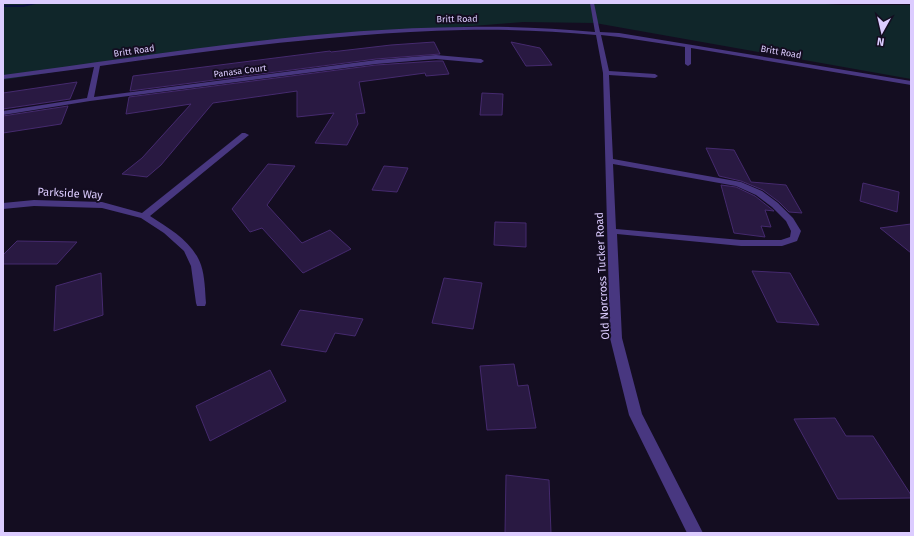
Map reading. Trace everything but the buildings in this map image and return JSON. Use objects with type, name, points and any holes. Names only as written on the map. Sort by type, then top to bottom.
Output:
[{"type":"street","name":"Old Norcross Tucker Road","points":[[592,3],[606,73],[616,338],[636,415],[695,533]]},
{"type":"street","name":"Britt Road","points":[[3,77],[259,44],[406,29],[481,27],[598,33],[688,46],[911,83]]},
{"type":"street","points":[[688,46],[688,64]]},
{"type":"street","name":"Panasa Court","points":[[3,113],[90,99],[376,62],[436,57],[481,62]]},
{"type":"street","points":[[90,99],[97,65]]},
{"type":"street","points":[[606,73],[655,76]]},
{"type":"street","points":[[144,216],[245,135]]},
{"type":"street","points":[[610,161],[738,184],[759,193],[775,205],[790,220],[796,231],[794,239],[782,243],[741,243],[612,231]]},
{"type":"street","name":"Parkside Way","points":[[3,206],[34,203],[102,205],[144,216],[167,231],[188,249],[196,266],[202,303]]},
{"type":"green space","points":[[3,3],[810,3],[842,5],[911,5],[911,79],[595,23],[523,22],[215,47],[3,80]]},
{"type":"waterway","points":[[3,6],[23,6],[38,3]]}]
